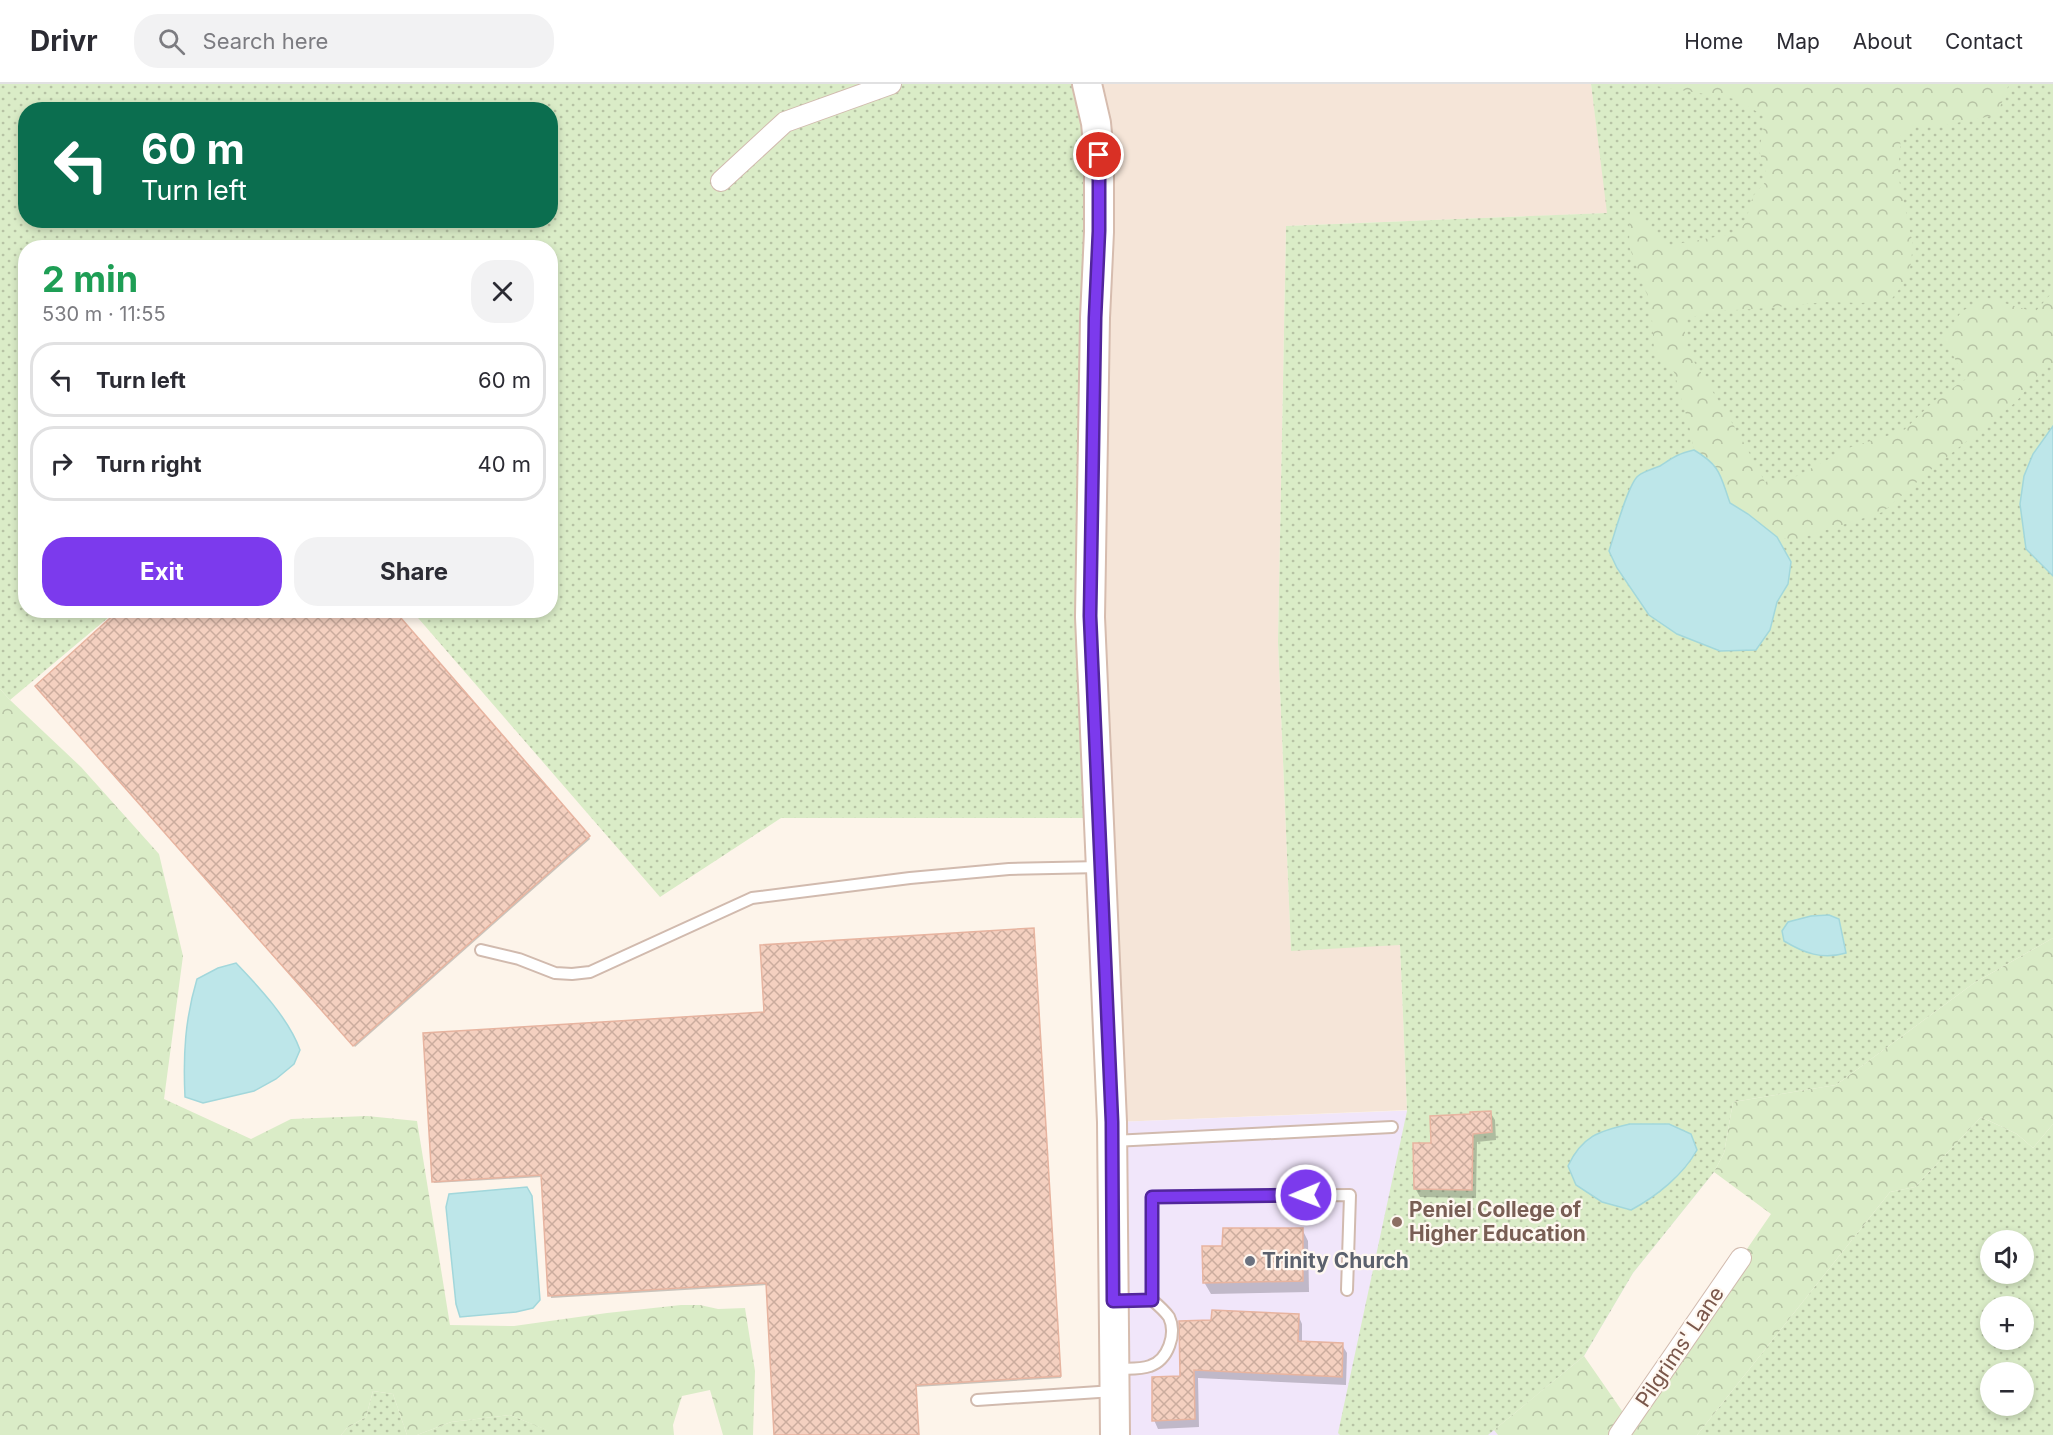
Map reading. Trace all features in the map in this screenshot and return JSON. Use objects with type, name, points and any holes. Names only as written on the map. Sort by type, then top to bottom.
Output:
[{"type":"street","points":[[721,181],[785,122],[891,84]]},
{"type":"street","points":[[1087,84],[1096,123],[1099,155],[1090,616],[1112,1141],[1115,1435]]},
{"type":"street","name":"Pilgrims' Lane","points":[[1619,1435],[1741,1258]]},
{"type":"lane","points":[[481,950],[519,959],[555,973],[590,972],[752,898],[910,878],[1009,869],[1102,867]]},
{"type":"lane","points":[[1112,1141],[1392,1127]]},
{"type":"lane","points":[[1152,1300],[1152,1197],[1350,1195],[1347,1290]]},
{"type":"lane","points":[[977,1400],[1114,1380],[1141,1368],[1152,1366],[1169,1348],[1172,1336],[1170,1320],[1152,1300],[1113,1301]]},
{"type":"shaded area","points":[[1094,84],[1591,84],[1608,213],[1286,226],[1278,642],[1291,950],[1400,944],[1407,1110],[1117,1122],[1098,617]]},
{"type":"shaded area","name":"Peniel College of Higher Education","points":[[1722,1098],[1714,1172],[1633,1273],[1584,1356],[1494,1429],[1498,1435],[1126,1435],[1117,1122]]},
{"type":"green space","points":[[0,84],[1087,84],[1099,818],[781,818],[660,897],[418,618],[558,618],[558,240],[18,240],[18,618],[108,618],[10,700],[0,689]]},
{"type":"green space","points":[[1591,84],[2053,84],[2053,938],[1974,983],[1836,1085],[1733,1102],[1724,1153],[1714,1172],[1633,1273],[1584,1356],[1488,1435],[1340,1435],[1338,1433],[1407,1111],[1400,945],[1291,951],[1278,642],[1286,226],[1607,213]]},
{"type":"green space","points":[[1654,84],[2009,84],[1997,115],[1941,126],[1911,127],[1901,134],[1898,175],[1913,245],[1909,277],[1890,301],[1826,302],[1715,311],[1685,319],[1685,347],[1739,434],[1765,482],[1797,476],[1851,447],[1903,431],[1935,400],[1966,379],[1943,337],[1962,311],[1987,298],[2035,312],[2049,296],[2053,295],[2053,364],[2044,368],[2016,402],[1933,468],[1883,512],[1795,540],[1777,537],[1730,503],[1714,466],[1694,450],[1674,372],[1654,349],[1651,305],[1629,246],[1630,209],[1666,246],[1737,233],[1745,223],[1753,196],[1768,179],[1759,150],[1766,117],[1735,99]]},
{"type":"green space","points":[[0,689],[81,767],[159,854],[183,956],[164,1099],[251,1139],[291,1119],[367,1116],[417,1121],[450,1325],[514,1326],[681,1305],[700,1305],[718,1309],[745,1308],[755,1371],[753,1435],[723,1435],[710,1390],[682,1396],[673,1425],[674,1435],[549,1435],[549,1431],[510,1415],[451,1422],[417,1435],[407,1435],[393,1394],[373,1391],[366,1417],[347,1428],[341,1435],[0,1435]]},
{"type":"green space","points":[[2053,938],[2053,1124],[2033,1148],[2017,1134],[1981,1117],[1915,1187],[1890,1192],[1697,1435],[1498,1435],[1494,1430],[1584,1356],[1629,1421],[1771,1214],[1714,1172],[1724,1153],[1733,1102],[1836,1085],[1974,983]]},
{"type":"green space","points":[[1981,1117],[2017,1134],[2033,1148],[2053,1124],[2053,1435],[1697,1435],[1890,1192],[1915,1187]]},
{"type":"green space","points":[[373,1391],[393,1394],[407,1435],[341,1435],[347,1428],[366,1417]]},
{"type":"green space","points":[[510,1415],[550,1431],[549,1435],[417,1435],[451,1422]]},
{"type":"water","points":[[2053,426],[2053,576],[2026,549],[2020,504],[2024,476],[2033,454]]},
{"type":"water","points":[[1694,450],[1715,466],[1730,503],[1777,537],[1791,562],[1788,584],[1777,602],[1770,630],[1756,650],[1720,651],[1677,634],[1649,615],[1617,568],[1609,551],[1626,499],[1638,476],[1679,454]]},
{"type":"water","points":[[1829,915],[1839,919],[1846,953],[1829,956],[1814,954],[1784,941],[1782,931],[1788,922],[1811,916]]},
{"type":"water","points":[[236,963],[281,1015],[300,1050],[294,1064],[276,1079],[254,1091],[203,1103],[185,1097],[186,1037],[193,994],[197,979],[218,968]]},
{"type":"water","points":[[1630,1124],[1669,1124],[1691,1134],[1697,1150],[1668,1184],[1631,1210],[1602,1202],[1576,1185],[1568,1166],[1579,1148],[1593,1136]]},
{"type":"water","points":[[527,1187],[532,1196],[540,1300],[533,1308],[516,1312],[460,1317],[456,1304],[446,1207],[449,1194]]},
{"type":"building","points":[[110,618],[401,618],[590,836],[353,1046],[35,686]]},
{"type":"building","points":[[1034,928],[1061,1376],[916,1385],[919,1435],[774,1435],[766,1283],[548,1296],[541,1175],[432,1182],[423,1033],[764,1012],[760,945]]},
{"type":"building","points":[[1491,1111],[1492,1132],[1473,1134],[1472,1190],[1414,1189],[1413,1143],[1431,1143],[1430,1116]]},
{"type":"building","points":[[1223,1228],[1303,1228],[1303,1281],[1203,1283],[1202,1246],[1222,1246]]},
{"type":"building","points":[[1212,1310],[1299,1314],[1298,1341],[1343,1343],[1342,1377],[1194,1370],[1195,1419],[1152,1421],[1152,1377],[1180,1376],[1179,1321],[1211,1320]]},
{"type":"place","name":"Peniel College of Higher Education","points":[[1397,1222]]},
{"type":"place","name":"Trinity Church","points":[[1250,1261]]},
{"type":"route","points":[[1099,155],[1090,616],[1112,1122],[1113,1301],[1152,1300],[1152,1197],[1306,1195]]}]
